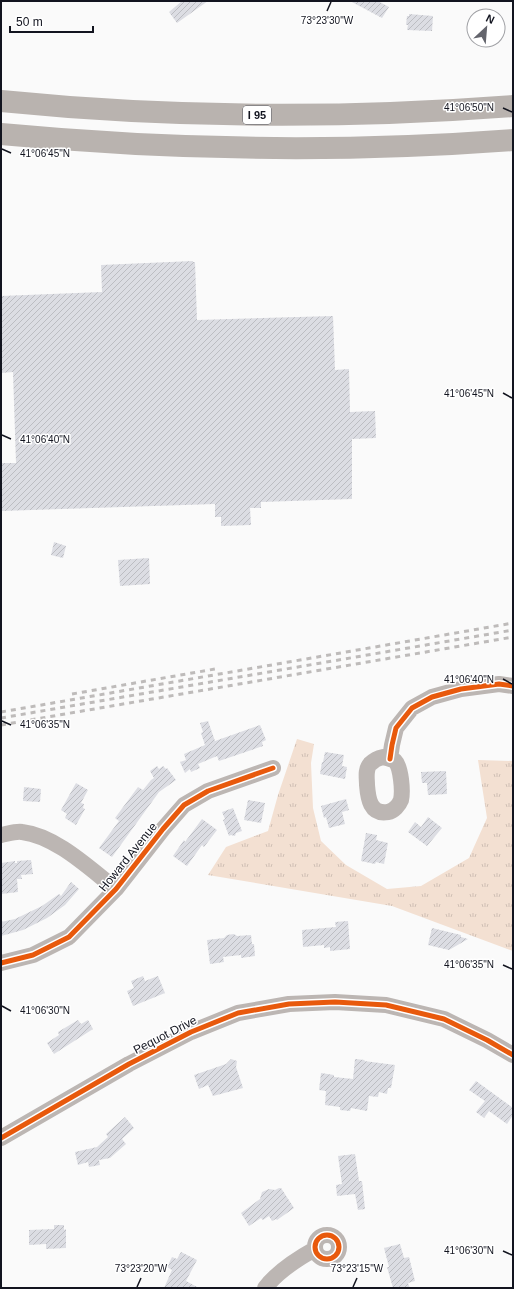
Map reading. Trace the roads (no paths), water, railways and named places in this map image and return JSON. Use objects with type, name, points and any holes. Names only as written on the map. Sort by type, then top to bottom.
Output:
[{"type":"highway","name":"I 95","points":[[1,101],[162,113],[290,115],[409,113],[513,106]]},
{"type":"highway","points":[[1,134],[89,142],[161,146],[265,148],[368,147],[513,140]]},
{"type":"street","points":[[390,759],[396,728],[412,708],[432,697],[460,689],[499,684],[513,686]]},
{"type":"street","name":"Howard Avenue","points":[[1,963],[33,955],[69,936],[116,889],[163,829],[184,805],[208,790],[273,768]]},
{"type":"street","points":[[1,835],[21,832],[42,837],[63,848],[116,889]]},
{"type":"street","name":"Pequot Drive","points":[[1,1138],[129,1064],[191,1032],[238,1013],[289,1004],[335,1002],[386,1005],[444,1019],[487,1040],[513,1055]]},
{"type":"street","points":[[265,1288],[276,1276],[315,1249]]},
{"type":"railway","points":[[1,712],[513,623]]},
{"type":"railway","points":[[1,718],[513,630]]},
{"type":"railway","points":[[1,725],[513,637]]},
{"type":"railway","points":[[72,694],[215,669]]}]
